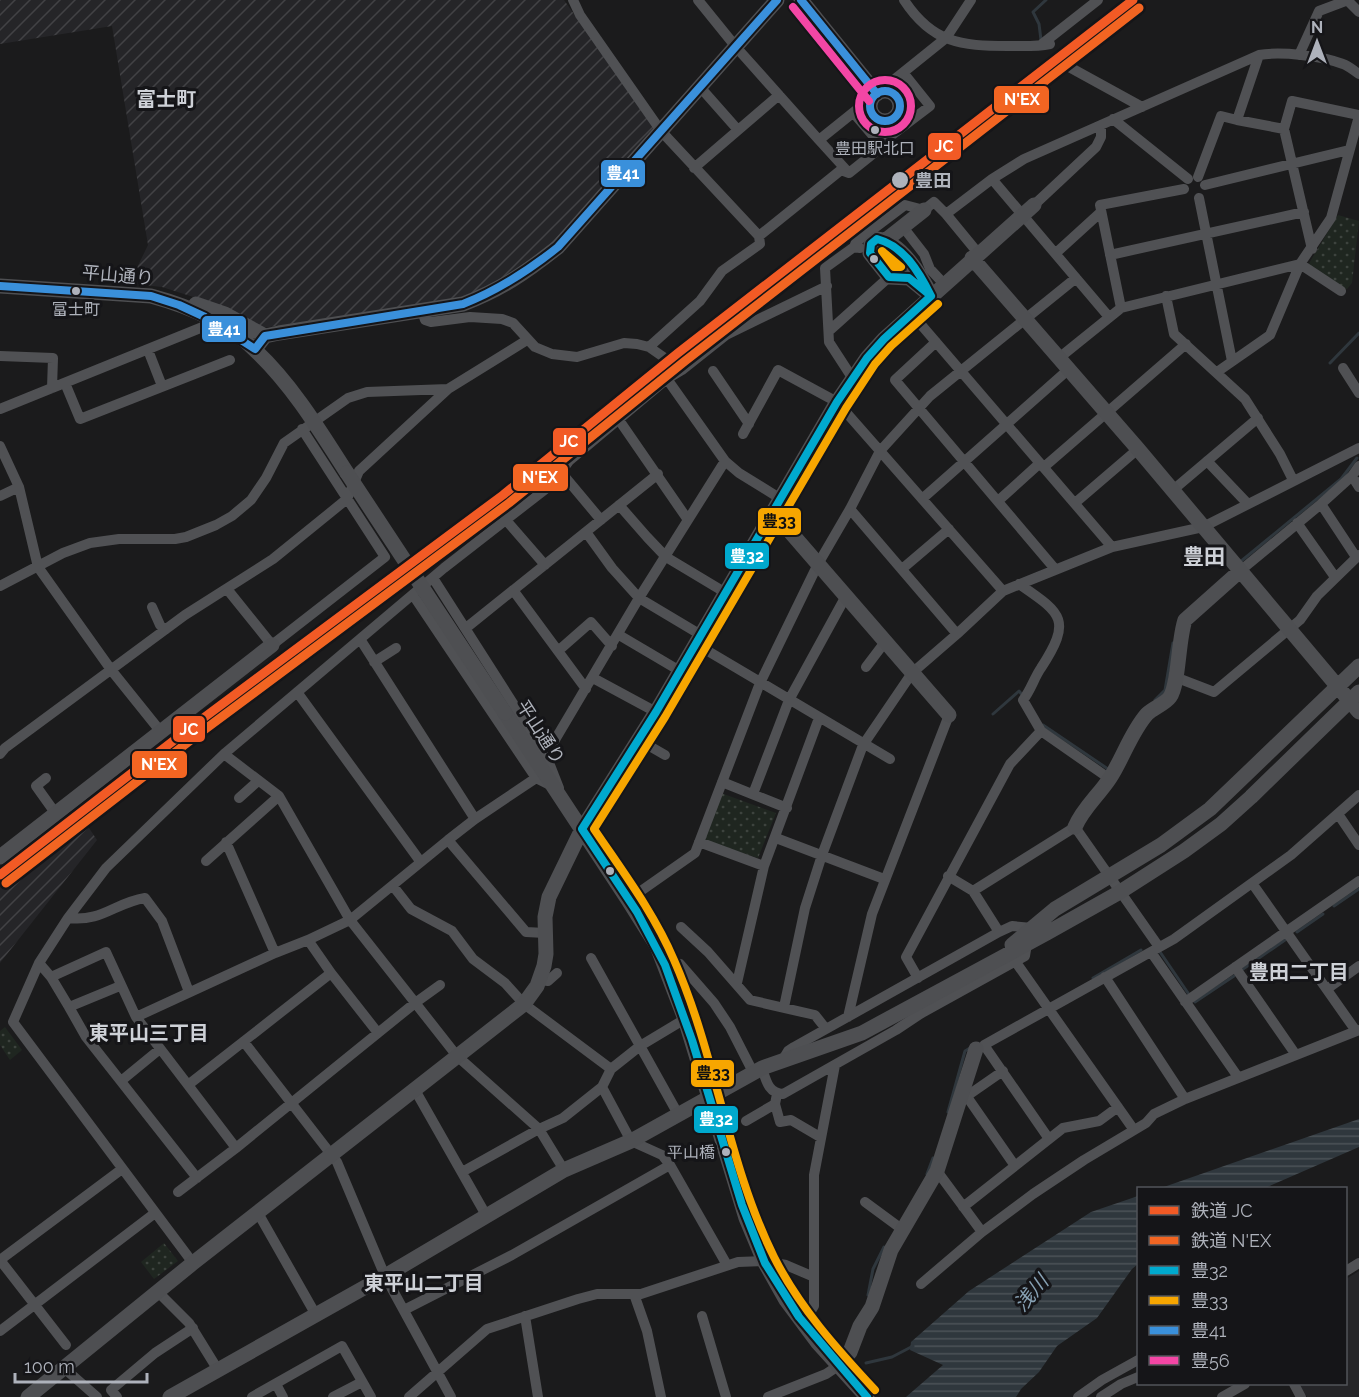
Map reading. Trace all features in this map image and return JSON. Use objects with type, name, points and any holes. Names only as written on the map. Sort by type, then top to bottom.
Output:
[{"type":"street","points":[[573,0],[580,15],[661,131],[760,240]]},
{"type":"street","points":[[698,0],[736,47],[849,173]]},
{"type":"street","points":[[175,302],[199,304],[225,314],[265,336],[463,304],[491,293],[522,275],[558,247],[777,0]]},
{"type":"street","points":[[801,0],[877,94]]},
{"type":"street","points":[[904,0],[912,12],[927,26],[946,38],[961,44],[983,46],[1045,45],[1098,0]]},
{"type":"street","points":[[819,140],[946,38],[971,0]]},
{"type":"street","points":[[1299,55],[1319,11],[1347,0],[1359,12]]},
{"type":"street","points":[[946,214],[992,179],[1024,159],[1259,56],[1271,53],[1299,55],[1345,64],[1359,74]]},
{"type":"street","points":[[1237,120],[1259,56]]},
{"type":"street","points":[[1071,68],[1142,107]]},
{"type":"street","points":[[849,173],[930,106],[906,76],[897,78]]},
{"type":"street","points":[[700,87],[738,130]]},
{"type":"street","points":[[694,168],[779,95]]},
{"type":"street","points":[[1217,372],[1270,334],[1300,264],[1312,249],[1331,218],[1341,188],[1359,115],[1292,101],[1284,129],[1312,249]]},
{"type":"street","points":[[857,111],[856,117],[882,146]]},
{"type":"street","points":[[1197,180],[1221,116],[1284,129]]},
{"type":"street","points":[[1113,119],[1197,180],[1203,194],[1198,198],[1189,197],[1184,189],[1184,183],[1197,180],[1292,164],[1349,150]]},
{"type":"street","points":[[28,1397],[193,1263],[524,1004],[540,980],[546,954],[544,917],[549,897],[582,829],[699,640],[837,402],[878,346],[911,313],[1096,147],[1101,137],[1101,125]]},
{"type":"street","points":[[650,347],[700,301],[722,271],[841,171],[849,173]]},
{"type":"street","points":[[992,179],[1028,210],[1056,253],[1109,317]]},
{"type":"street","points":[[1120,308],[1100,205],[1184,189]]},
{"type":"street","points":[[1198,198],[1233,361]]},
{"type":"street","points":[[170,1397],[385,1276],[564,1170],[631,1141],[758,1070],[862,1033],[1028,944],[1120,891],[1184,851],[1221,824],[1356,701],[1338,687],[1025,318],[975,256],[946,214],[934,202],[886,240]]},
{"type":"street","points":[[924,210],[905,205],[856,242],[889,277],[909,278],[931,296]]},
{"type":"street","points":[[1056,253],[1101,212]]},
{"type":"street","points":[[1110,255],[1304,212]]},
{"type":"street","points":[[903,226],[924,254],[930,269],[944,284]]},
{"type":"street","points":[[853,380],[829,342],[825,268],[877,239],[886,240],[908,260],[923,279],[931,296]]},
{"type":"street","points":[[829,331],[908,260]]},
{"type":"street","points":[[922,499],[1007,424],[1120,308],[1300,264],[1341,291]]},
{"type":"street","points":[[628,900],[695,853],[760,682],[818,564],[880,451],[930,396],[1076,278]]},
{"type":"street","name":"平山通り","points":[[0,286],[130,294],[175,302],[215,322],[255,349],[278,374],[307,425],[347,473],[657,946],[685,1019],[746,1218],[764,1261],[786,1300],[803,1324],[867,1397]]},
{"type":"street","points":[[193,1263],[12,1022],[39,963],[68,918],[106,868],[224,754],[433,578],[552,484],[569,461],[667,379],[726,335],[827,286]]},
{"type":"street","points":[[1166,296],[1174,334],[1245,399],[1280,454],[1293,480]]},
{"type":"street","points":[[422,311],[425,320],[430,322],[470,317],[508,321],[535,347],[552,354],[577,357],[624,343],[650,347],[682,370]]},
{"type":"street","points":[[911,313],[1112,547]]},
{"type":"street","points":[[0,409],[215,322]]},
{"type":"street","points":[[255,349],[265,336]]},
{"type":"street","points":[[0,754],[185,615],[273,559],[347,499],[359,471],[448,389],[527,340]]},
{"type":"street","points":[[936,342],[895,380],[1055,569]]},
{"type":"street","points":[[998,501],[1186,344]]},
{"type":"street","points":[[148,350],[162,386]]},
{"type":"street","points":[[0,356],[53,358],[52,388]]},
{"type":"street","points":[[65,383],[80,419],[230,360]]},
{"type":"street","points":[[1343,368],[1359,393]]},
{"type":"street","points":[[743,434],[778,370],[837,402],[1003,591]]},
{"type":"street","points":[[713,371],[749,424]]},
{"type":"street","points":[[667,379],[725,461],[777,505],[818,564],[949,716],[884,879],[868,927],[848,1017]]},
{"type":"street","points":[[0,586],[70,550],[90,543],[119,539],[175,539],[216,525],[232,516],[250,500],[267,478],[284,443],[348,398],[367,392],[448,389]]},
{"type":"street","points":[[1173,490],[1258,418]]},
{"type":"street","points":[[619,420],[688,520]]},
{"type":"street","points":[[0,857],[385,557],[347,499],[307,425]]},
{"type":"street","points":[[0,446],[19,487],[38,567],[112,670],[161,732]]},
{"type":"street","points":[[784,1007],[805,908],[863,745],[912,673],[1003,591],[1112,547],[1203,527],[1359,448]]},
{"type":"street","points":[[1074,503],[1138,449]]},
{"type":"street","points":[[546,755],[639,598],[725,461]]},
{"type":"street","points":[[1207,461],[1248,503]]},
{"type":"street","points":[[973,891],[1075,827],[1083,803],[1110,779],[1148,713],[1170,697],[1185,620],[1239,570],[1321,504],[1352,476],[1359,466]]},
{"type":"street","points":[[561,471],[601,520]]},
{"type":"street","points":[[466,628],[658,474]]},
{"type":"street","points":[[1352,476],[1359,487]]},
{"type":"street","points":[[0,496],[19,487]]},
{"type":"street","points":[[1175,677],[1214,692],[1300,620],[1317,596],[1358,556],[1321,504]]},
{"type":"street","points":[[620,505],[666,556],[726,593]]},
{"type":"street","points":[[850,509],[957,634]]},
{"type":"street","points":[[505,519],[545,565]]},
{"type":"street","points":[[1297,523],[1335,577]]},
{"type":"street","points":[[902,569],[949,529]]},
{"type":"street","points":[[586,532],[612,568],[639,598],[760,682],[890,759]]},
{"type":"street","points":[[301,536],[308,546]]},
{"type":"street","points":[[433,578],[546,755],[565,804]]},
{"type":"street","points":[[1019,584],[1055,610],[1059,624],[1056,641],[1029,693],[1023,700],[1041,731],[1110,779]]},
{"type":"street","points":[[227,589],[272,645]]},
{"type":"street","points":[[513,590],[586,689]]},
{"type":"street","points":[[413,595],[536,778],[545,781],[555,789]]},
{"type":"street","points":[[753,794],[789,700],[846,596]]},
{"type":"street","points":[[152,607],[159,625],[165,630]]},
{"type":"street","points":[[558,651],[591,622],[612,646]]},
{"type":"street","points":[[619,635],[680,671]]},
{"type":"street","points":[[360,639],[475,819]]},
{"type":"street","points":[[866,667],[885,642]]},
{"type":"street","points":[[374,662],[396,648]]},
{"type":"street","points":[[985,967],[1055,909],[1174,836],[1210,809],[1359,666]]},
{"type":"street","points":[[593,678],[656,712]]},
{"type":"street","points":[[481,693],[498,682]]},
{"type":"street","points":[[297,692],[420,861]]},
{"type":"street","points":[[737,983],[764,866],[819,718]]},
{"type":"street","points":[[918,978],[906,957],[1010,764],[1041,731]]},
{"type":"street","points":[[639,740],[665,755]]},
{"type":"street","points":[[224,754],[279,796],[350,920],[458,1056],[539,1129],[564,1170]]},
{"type":"street","points":[[46,778],[36,786],[57,814]]},
{"type":"street","points":[[136,1017],[350,920],[420,861],[475,819],[536,778]]},
{"type":"street","points":[[239,798],[258,781]]},
{"type":"street","points":[[722,782],[787,808]]},
{"type":"street","points":[[768,1397],[842,1370],[860,1326],[875,1299],[886,1260],[899,1227],[937,1172],[980,1047],[1048,1005],[1174,939],[1291,855],[1359,795]]},
{"type":"street","points":[[206,861],[279,796]]},
{"type":"street","points":[[1338,814],[1359,845]]},
{"type":"street","points":[[1075,827],[1120,891],[1185,1002],[1238,1077]]},
{"type":"street","points":[[776,838],[884,879]]},
{"type":"street","points":[[448,840],[526,932],[545,933]]},
{"type":"street","points":[[699,842],[764,866]]},
{"type":"street","points":[[226,843],[275,953]]},
{"type":"street","points":[[948,876],[973,891],[999,932]]},
{"type":"street","points":[[1185,1002],[1359,881]]},
{"type":"street","points":[[921,1284],[982,1232],[1058,1176],[1146,1123],[1154,1114],[1238,1077],[1358,1030],[1252,883]]},
{"type":"street","points":[[393,886],[411,909],[452,931],[473,958],[505,983],[524,1004],[611,1069]]},
{"type":"street","points":[[68,918],[84,920],[103,915],[130,900],[145,898],[162,921],[189,992]]},
{"type":"street","points":[[782,1060],[788,1051],[999,932],[1012,926],[1032,928]]},
{"type":"street","points":[[681,927],[708,952],[750,1000],[815,1015],[826,1029]]},
{"type":"street","points":[[308,940],[378,1033]]},
{"type":"street","points":[[746,1121],[783,1094],[1025,956],[1028,944]]},
{"type":"street","points":[[51,977],[106,951],[136,1017],[236,1148]]},
{"type":"street","points":[[591,958],[678,1114]]},
{"type":"street","points":[[1015,961],[1134,1130]]},
{"type":"street","points":[[39,963],[51,977],[86,1037],[197,1178]]},
{"type":"street","points":[[665,965],[680,964],[714,1003],[770,1088],[776,1099],[780,1122],[791,1120],[820,1137]]},
{"type":"street","points":[[1327,989],[1359,966]]},
{"type":"street","points":[[1235,967],[1296,1054]]},
{"type":"street","points":[[188,1085],[331,973]]},
{"type":"street","points":[[540,980],[548,981],[557,973]]},
{"type":"street","points":[[1105,977],[1185,1099]]},
{"type":"street","points":[[178,1192],[440,985]]},
{"type":"street","points":[[69,1007],[120,986]]},
{"type":"street","points":[[462,1172],[539,1129],[563,1119],[602,1087],[611,1069],[640,1046],[685,1019]]},
{"type":"street","points":[[244,1042],[332,1154],[385,1276],[451,1397]]},
{"type":"street","points":[[980,1047],[1003,1071],[1049,1139]]},
{"type":"street","points":[[121,1081],[160,1049]]},
{"type":"street","points":[[803,1324],[814,1306],[813,1188],[820,1137],[835,1065]]},
{"type":"street","points":[[965,1094],[1003,1071]]},
{"type":"street","points":[[602,1087],[631,1141],[662,1155],[670,1165],[727,1265]]},
{"type":"street","points":[[415,1090],[486,1215]]},
{"type":"street","points":[[965,1094],[1015,1166]]},
{"type":"street","points":[[963,1207],[1063,1128],[1099,1121],[1118,1107]]},
{"type":"street","points":[[404,1310],[512,1255],[670,1165]]},
{"type":"street","points":[[66,1345],[0,1260],[122,1169]]},
{"type":"street","points":[[937,1172],[982,1232]]},
{"type":"street","points":[[865,1202],[899,1227]]},
{"type":"street","points":[[0,1331],[155,1213]]},
{"type":"street","points":[[258,1213],[316,1315]]},
{"type":"street","points":[[409,1397],[494,1325],[597,1294],[640,1294],[738,1262],[764,1261],[786,1265],[814,1277]]},
{"type":"street","points":[[158,1292],[193,1328],[219,1370]]},
{"type":"street","points":[[633,1294],[647,1331],[661,1397]]},
{"type":"street","points":[[525,1316],[538,1397]]},
{"type":"street","points":[[702,1316],[726,1397]]},
{"type":"street","points":[[117,1397],[111,1390],[155,1353],[193,1328]]},
{"type":"street","points":[[252,1397],[342,1346],[371,1397]]},
{"type":"street","points":[[1078,1397],[1102,1380],[1137,1361]]},
{"type":"street","points":[[64,1368],[97,1397]]},
{"type":"street","points":[[1101,1397],[1121,1384],[1137,1377]]},
{"type":"street","points":[[333,1397],[362,1382]]},
{"type":"street","points":[[276,1384],[283,1397]]},
{"type":"street","points":[[1222,1397],[1242,1385]]},
{"type":"shaded area","points":[[0,0],[564,0],[653,125],[653,132],[558,237],[519,271],[458,299],[262,328],[206,301],[162,287],[134,284],[132,278],[148,245],[112,26],[0,44]]},
{"type":"shaded area","points":[[1338,215],[1359,221],[1352,283],[1347,289],[1328,283],[1308,265]]},
{"type":"shaded area","points":[[721,793],[776,813],[758,858],[704,841]]},
{"type":"shaded area","points":[[81,816],[97,840],[0,963],[0,879]]},
{"type":"shaded area","points":[[5,1027],[22,1050],[10,1060],[0,1045],[0,1031]]},
{"type":"shaded area","points":[[164,1243],[178,1261],[154,1279],[141,1262]]},
{"type":"shaded area","points":[[1359,1271],[1359,1397],[1307,1397],[1300,1385],[1347,1385],[1347,1278]]},
{"type":"water","points":[[1359,1119],[1359,1147],[1267,1187],[1164,1187]]},
{"type":"water","name":"浅川","points":[[1137,1196],[1137,1265],[1097,1318],[1057,1346],[1039,1372],[1016,1397],[906,1397],[943,1365],[910,1350],[911,1342],[969,1291],[1091,1212]]},
{"type":"waterway","points":[[1041,40],[1039,24],[1033,12],[1046,0]]},
{"type":"waterway","points":[[1330,363],[1359,333]]},
{"type":"waterway","points":[[1240,562],[1341,479],[1357,458]]},
{"type":"waterway","points":[[1155,700],[1165,690],[1173,643]]},
{"type":"waterway","points":[[993,714],[1019,691],[1024,697]]},
{"type":"waterway","points":[[1043,725],[1108,769]]},
{"type":"waterway","points":[[1334,906],[1359,889]]},
{"type":"waterway","points":[[1297,932],[1323,914]]},
{"type":"waterway","points":[[1243,969],[1285,940]]},
{"type":"waterway","points":[[1158,949],[1188,993]]},
{"type":"waterway","points":[[1093,978],[1141,950]]},
{"type":"waterway","points":[[1195,1002],[1234,976]]},
{"type":"waterway","points":[[948,1112],[965,1051],[970,1048]]},
{"type":"waterway","points":[[927,1174],[933,1158]]},
{"type":"waterway","points":[[868,1295],[873,1269],[884,1247]]},
{"type":"waterway","points":[[866,1363],[892,1357],[913,1346]]},
{"type":"rail line","name":"JC","points":[[0,875],[190,728],[503,495],[678,353],[1133,0]]},
{"type":"rail line","name":"N'EX","points":[[6,883],[196,736],[509,503],[685,361],[1139,8]]},
{"type":"transit line","name":"豊41","points":[[0,286],[151,296],[205,317],[255,349],[265,336],[463,304],[513,279],[558,247],[777,0]]},
{"type":"transit line","name":"豊41","points":[[801,0],[877,94]]},
{"type":"transit line","name":"豊56","points":[[793,7],[869,101]]},
{"type":"transit line","name":"豊56","points":[[885,80],[895,82],[903,88],[909,96],[911,106],[909,116],[903,124],[895,130],[885,132],[875,130],[867,124],[861,116],[859,106],[861,96],[867,88],[875,82],[885,80]]},
{"type":"transit line","name":"豊41","points":[[885,91],[896,95],[900,106],[896,117],[885,121],[874,117],[870,106],[874,95],[885,91]]},
{"type":"transit line","name":"豊32","points":[[877,239],[895,247],[910,261],[931,296],[909,278],[889,277],[870,253],[871,244],[877,239]]},
{"type":"transit line","name":"豊33","points":[[882,251],[901,267],[894,267],[882,251]]},
{"type":"transit line","name":"豊32","points":[[867,1397],[799,1317],[765,1263],[742,1205],[692,1040],[665,965],[637,912],[582,829],[656,712],[837,402],[867,358],[884,339],[931,296]]},
{"type":"transit line","name":"豊33","points":[[875,1390],[807,1310],[774,1257],[745,1185],[701,1034],[674,960],[648,909],[594,829],[665,717],[846,408],[875,364],[891,346],[938,304]]},
{"type":"place","name":"豊田駅北口","points":[[875,130]]},
{"type":"place","name":"豊田","points":[[900,180]]},
{"type":"place","name":"富士町","points":[[76,291]]},
{"type":"place","name":"平山橋","points":[[726,1152]]},
{"type":"district","name":"富士町","points":[[166,99]]},
{"type":"district","name":"豊田","points":[[1204,556]]},
{"type":"district","name":"豊田二丁目","points":[[1299,972]]},
{"type":"district","name":"東平山三丁目","points":[[149,1033]]},
{"type":"district","name":"東平山二丁目","points":[[424,1283]]}]
